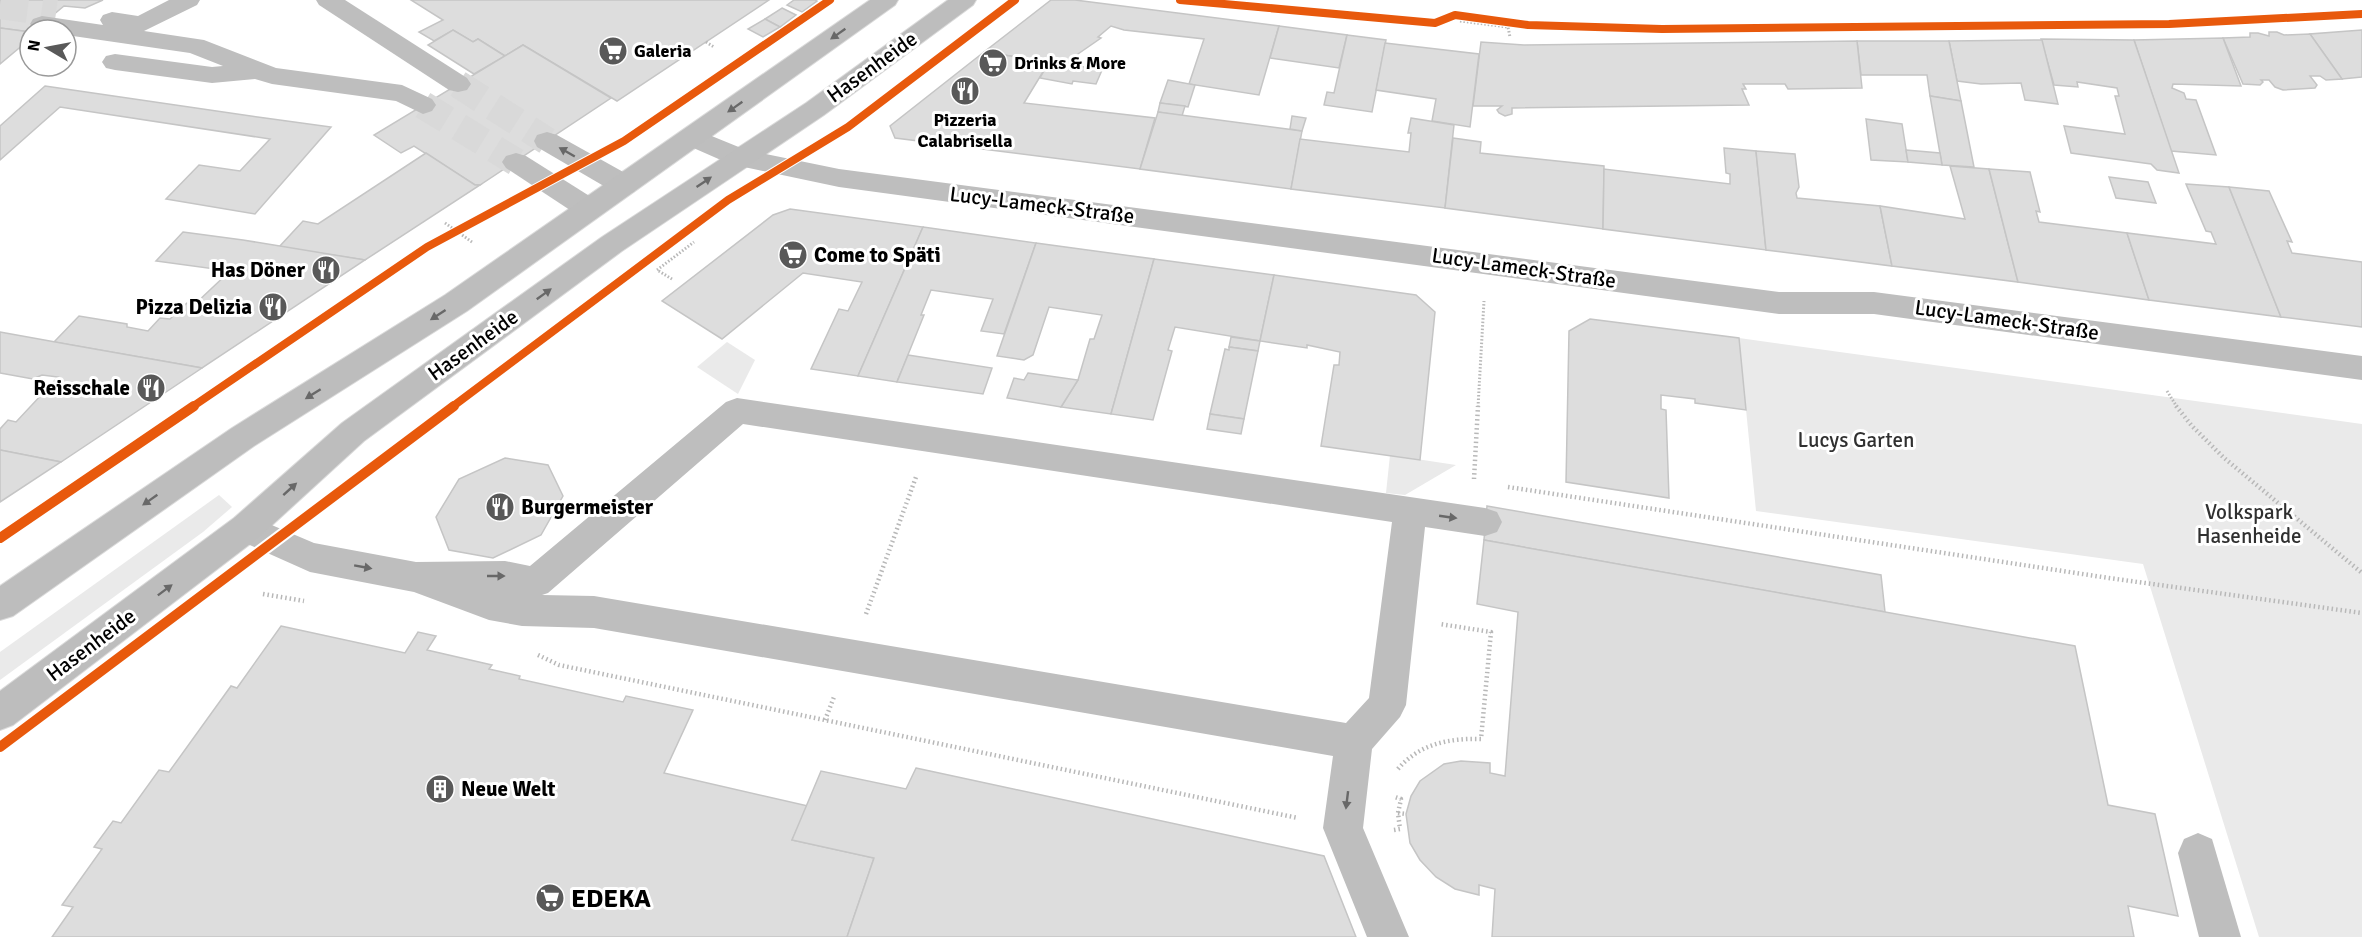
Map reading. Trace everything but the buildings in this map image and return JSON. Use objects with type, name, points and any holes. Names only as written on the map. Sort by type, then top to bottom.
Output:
[{"type":"main road","name":"Hasenheide","points":[[0,605],[172,485],[430,320],[886,0]]},
{"type":"main road","name":"Hasenheide","points":[[0,713],[246,528],[353,432],[612,244],[814,109],[964,0]]},
{"type":"street","points":[[135,30],[188,0]]},
{"type":"street","points":[[328,0],[458,84]]},
{"type":"street","points":[[78,23],[135,30],[195,46],[272,76],[413,99]]},
{"type":"street","points":[[115,62],[212,75],[257,72]]},
{"type":"street","name":"Lucy-Lameck-Straße","points":[[692,137],[740,158],[839,178],[1779,303],[1874,303],[2362,368]]},
{"type":"street","points":[[547,141],[624,185]]},
{"type":"street","points":[[516,162],[589,209]]},
{"type":"street","points":[[416,577],[505,576],[536,582],[737,411],[1485,522]]},
{"type":"street","points":[[1388,937],[1343,828],[1354,742],[1387,705],[1410,512]]},
{"type":"street","points":[[246,528],[310,557],[416,577],[489,605],[522,610],[594,612],[1354,742]]},
{"type":"street","points":[[2198,854],[2220,937]]},
{"type":"path","points":[[1457,18],[1517,22]]},
{"type":"path","points":[[1457,18],[1508,27],[1510,37]]},
{"type":"path","points":[[706,42],[714,47]]},
{"type":"path","points":[[445,223],[475,243]]},
{"type":"path","points":[[446,237],[466,226]]},
{"type":"path","points":[[672,279],[657,270],[694,243]]},
{"type":"path","points":[[1482,484],[1473,483],[1484,305]]},
{"type":"path","points":[[2167,391],[2189,423],[2229,462],[2299,524],[2362,573]]},
{"type":"path","points":[[850,656],[930,440]]},
{"type":"path","points":[[1499,486],[2097,576],[2362,613]]},
{"type":"path","points":[[263,594],[308,602]]},
{"type":"path","points":[[1395,774],[1401,765],[1421,750],[1439,742],[1460,738],[1481,739],[1491,632]]},
{"type":"path","points":[[530,651],[559,665],[1300,818]]},
{"type":"path","points":[[1386,794],[1401,799],[1398,813],[1400,830],[1394,830]]},
{"type":"path","points":[[1398,813],[1406,814]]},
{"type":"green space","name":"Volkspark Hasenheide","points":[[1739,338],[2362,424],[2362,937],[2259,937],[2143,564],[1756,511]]},
{"type":"green space","points":[[727,342],[755,360],[738,394],[697,367]]},
{"type":"green space","points":[[1390,455],[1456,465],[1405,495],[1386,493]]},
{"type":"green space","points":[[219,495],[232,507],[203,532],[0,680],[0,652]]},
{"type":"tunnel","points":[[0,5],[56,13]]},
{"type":"tunnel","points":[[458,84],[547,141]]},
{"type":"tunnel","points":[[423,105],[516,162]]},
{"type":"cycle path","points":[[0,538],[427,247],[624,141],[830,0]]},
{"type":"cycle path","points":[[0,747],[728,200],[848,127],[1015,0]]},
{"type":"cycle path","points":[[1180,0],[1435,23],[1455,15],[1528,25],[1662,29],[2169,24],[2362,14]]},
{"type":"place","name":"Galeria","points":[[613,51]]},
{"type":"place","name":"Drinks & More","points":[[993,63]]},
{"type":"place","name":"Pizzeria Calabrisella","points":[[965,91]]},
{"type":"place","name":"Come to Späti","points":[[793,255]]},
{"type":"place","name":"Has Döner","points":[[326,270]]},
{"type":"place","name":"Pizza Delizia","points":[[273,307]]},
{"type":"place","name":"Reisschale","points":[[151,388]]},
{"type":"place","name":"Burgermeister","points":[[500,507]]},
{"type":"place","name":"Neue Welt","points":[[440,789]]},
{"type":"place","name":"EDEKA","points":[[550,898]]},
{"type":"park label","name":"Lucys Garten","points":[[1856,440]]}]
